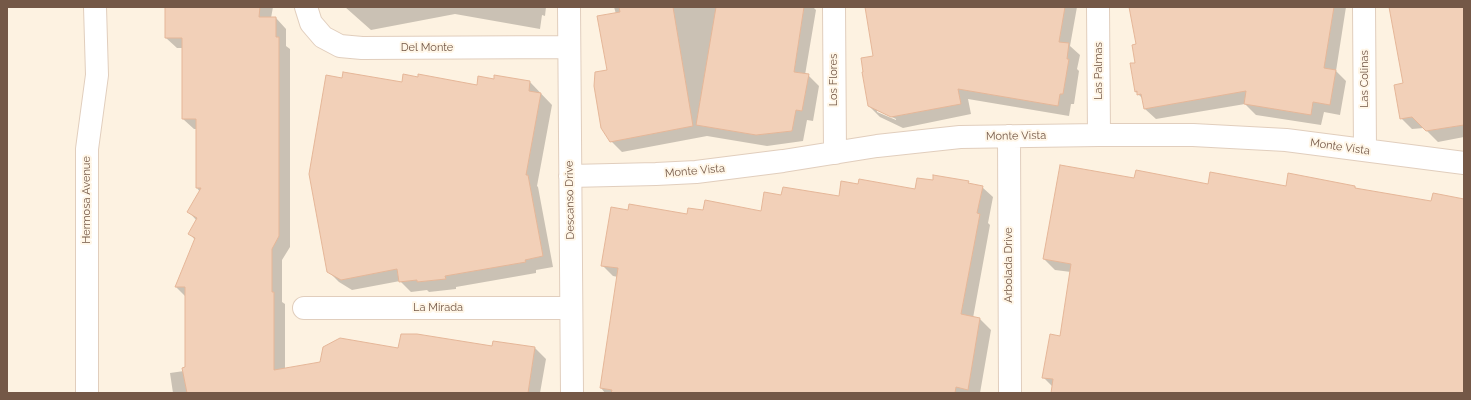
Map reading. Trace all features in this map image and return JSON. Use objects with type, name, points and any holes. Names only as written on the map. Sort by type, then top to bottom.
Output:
[{"type":"street","name":"Hermosa Avenue","points":[[87,393],[87,149],[97,75],[95,7]]},
{"type":"street","name":"Del Monte","points":[[306,7],[311,23],[322,38],[340,46],[362,48],[569,47]]},
{"type":"street","name":"Descanso Drive","points":[[569,7],[572,393]]},
{"type":"street","name":"Los Flores","points":[[834,7],[835,153]]},
{"type":"street","name":"Las Palmas","points":[[1098,7],[1099,135]]},
{"type":"street","name":"Las Colinas","points":[[1364,7],[1365,150]]},
{"type":"street","name":"Monte Vista","points":[[570,176],[696,172],[924,141],[1009,136],[1099,135],[1245,137],[1330,144],[1464,163]]},
{"type":"street","name":"Arbolada Drive","points":[[1009,136],[1010,393]]},
{"type":"street","name":"La Mirada","points":[[304,308],[572,308]]},
{"type":"building","points":[[165,7],[260,7],[259,17],[276,17],[276,37],[279,37],[279,236],[272,249],[272,292],[274,292],[274,370],[320,362],[323,347],[340,338],[398,348],[401,334],[417,334],[492,346],[493,341],[535,347],[528,393],[187,393],[182,368],[185,367],[185,287],[175,287],[195,238],[188,234],[197,218],[187,212],[201,188],[196,188],[196,119],[182,119],[182,38],[165,38]]},
{"type":"building","points":[[619,7],[673,7],[693,126],[610,142],[601,128],[594,86],[595,72],[607,70],[597,16],[620,12]]},
{"type":"building","points":[[716,7],[804,7],[794,72],[809,74],[802,111],[796,110],[792,131],[756,135],[696,125]]},
{"type":"building","points":[[865,7],[1065,7],[1059,42],[1069,43],[1067,59],[1069,59],[1063,94],[1060,94],[1058,106],[958,89],[961,104],[891,117],[868,106],[861,58],[873,56]]},
{"type":"building","points":[[1129,7],[1334,7],[1324,68],[1336,70],[1330,105],[1313,102],[1311,115],[1244,104],[1246,91],[1144,109],[1141,94],[1137,95],[1137,91],[1135,92],[1130,63],[1135,63],[1132,45],[1136,44]]},
{"type":"building","points":[[1389,7],[1464,7],[1464,125],[1426,131],[1412,117],[1400,119],[1394,85],[1403,83]]},
{"type":"building","points":[[343,72],[402,82],[403,74],[418,77],[418,74],[477,85],[478,76],[494,79],[494,75],[530,81],[529,91],[541,93],[526,175],[528,175],[543,256],[525,260],[526,262],[445,276],[446,279],[417,282],[417,280],[399,282],[397,269],[341,280],[327,272],[309,174],[326,75],[342,78]]},
{"type":"building","points":[[1060,165],[1134,178],[1136,170],[1208,184],[1210,172],[1286,186],[1288,173],[1355,186],[1355,188],[1431,201],[1433,193],[1464,199],[1464,393],[1051,393],[1053,379],[1042,378],[1050,334],[1060,336],[1071,264],[1043,259]]},
{"type":"building","points":[[933,175],[969,181],[968,183],[983,186],[977,213],[980,214],[961,314],[980,318],[968,390],[956,387],[955,393],[611,393],[612,390],[600,388],[618,268],[601,266],[611,207],[628,210],[629,204],[687,214],[688,208],[703,210],[705,200],[761,211],[764,192],[781,195],[783,187],[839,196],[841,181],[858,184],[859,179],[915,189],[917,178],[933,180]]}]
